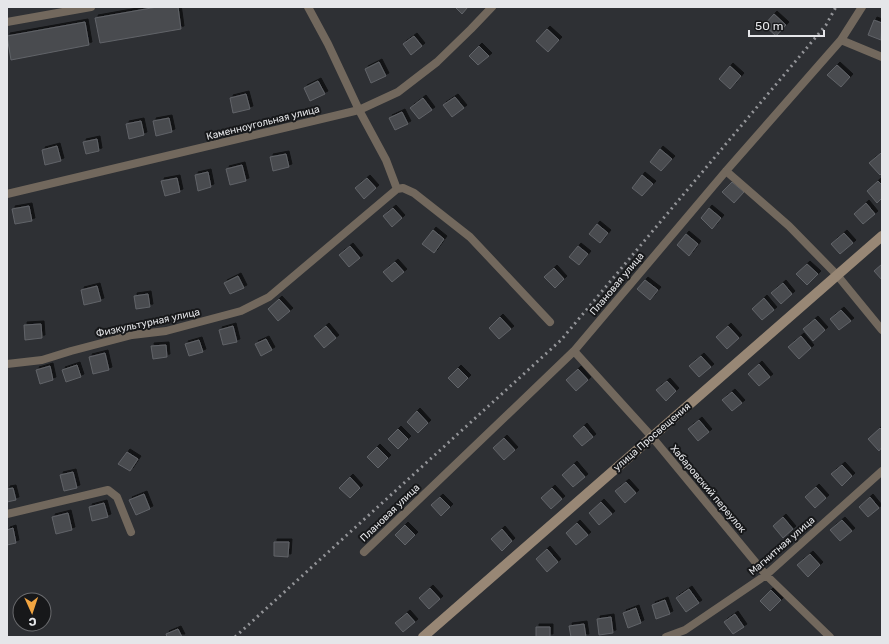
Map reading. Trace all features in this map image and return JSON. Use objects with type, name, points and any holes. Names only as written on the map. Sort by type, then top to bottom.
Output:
[{"type":"street","points":[[7,22],[91,7]]},
{"type":"street","points":[[308,7],[328,44],[359,110],[386,160],[397,190],[404,188],[414,193],[470,237],[550,322]]},
{"type":"street","name":"Каменноугольная улица","points":[[7,194],[359,110],[398,92],[437,62],[492,7]]},
{"type":"street","name":"Плановая улица","points":[[364,552],[574,351],[726,171],[841,40],[862,7]]},
{"type":"street","points":[[841,40],[882,57]]},
{"type":"street","points":[[726,171],[789,226],[837,275],[882,330]]},
{"type":"street","name":"Физкультурная улица","points":[[7,364],[42,360],[132,335],[166,331],[240,311],[269,297],[397,190]]},
{"type":"street","name":"улица Просвещения","points":[[423,637],[882,236]]},
{"type":"street","name":"Хабаровский переулок","points":[[574,351],[652,437],[766,575],[830,637]]},
{"type":"street","name":"Магнитная улица","points":[[666,637],[685,630],[766,575],[882,471]]},
{"type":"street","points":[[7,514],[108,490],[117,497],[131,532]]},
{"type":"building","points":[[157,7],[178,7],[181,29],[100,43],[95,18]]},
{"type":"building","points":[[455,7],[468,7],[462,14]]},
{"type":"building","points":[[774,14],[786,25],[776,36],[764,25]]},
{"type":"building","points":[[874,20],[882,23],[881,40],[868,35]]},
{"type":"building","points":[[85,22],[89,45],[11,60],[7,36]]},
{"type":"building","points":[[547,29],[559,40],[548,52],[536,41]]},
{"type":"building","points":[[414,36],[422,46],[411,55],[403,44]]},
{"type":"building","points":[[479,46],[489,56],[478,65],[469,56]]},
{"type":"building","points":[[379,62],[386,76],[371,83],[365,69]]},
{"type":"building","points":[[837,65],[850,77],[841,87],[827,75]]},
{"type":"building","points":[[730,66],[741,76],[730,89],[719,79]]},
{"type":"building","points":[[318,81],[325,94],[310,101],[304,88]]},
{"type":"building","points":[[246,94],[250,109],[233,113],[230,98]]},
{"type":"building","points":[[455,97],[464,108],[452,117],[443,105]]},
{"type":"building","points":[[423,98],[432,110],[419,119],[410,108]]},
{"type":"building","points":[[402,112],[408,124],[395,130],[389,118]]},
{"type":"building","points":[[169,118],[172,132],[156,136],[153,121]]},
{"type":"building","points":[[141,121],[144,135],[129,139],[126,124]]},
{"type":"building","points":[[97,139],[99,151],[86,154],[83,142]]},
{"type":"building","points":[[57,146],[61,161],[45,165],[42,150]]},
{"type":"building","points":[[660,149],[672,159],[661,171],[650,162]]},
{"type":"building","points":[[881,153],[882,173],[880,175],[869,163]]},
{"type":"building","points":[[286,154],[289,167],[273,171],[270,157]]},
{"type":"building","points":[[242,165],[246,181],[230,185],[226,169]]},
{"type":"building","points":[[208,172],[211,187],[198,191],[195,175]]},
{"type":"building","points":[[642,175],[653,184],[642,196],[632,188]]},
{"type":"building","points":[[177,178],[180,192],[165,196],[161,181]]},
{"type":"building","points":[[367,178],[376,188],[364,199],[355,188]]},
{"type":"building","points":[[878,181],[882,185],[882,198],[877,203],[867,191]]},
{"type":"building","points":[[732,182],[744,192],[734,203],[722,192]]},
{"type":"building","points":[[866,203],[875,214],[863,224],[854,214]]},
{"type":"building","points":[[29,206],[32,221],[15,224],[12,209]]},
{"type":"building","points":[[393,208],[402,218],[392,227],[383,216]]},
{"type":"building","points":[[709,208],[721,218],[712,229],[701,218]]},
{"type":"building","points":[[597,224],[608,233],[600,243],[589,234]]},
{"type":"building","points":[[433,230],[444,239],[434,253],[422,244]]},
{"type":"building","points":[[844,233],[853,243],[840,254],[831,244]]},
{"type":"building","points":[[686,234],[698,244],[689,256],[677,245]]},
{"type":"building","points":[[350,246],[360,258],[349,267],[339,255]]},
{"type":"building","points":[[578,246],[588,254],[579,265],[569,257]]},
{"type":"building","points":[[395,262],[404,272],[392,282],[383,272]]},
{"type":"building","points":[[807,264],[818,274],[807,285],[796,274]]},
{"type":"building","points":[[882,264],[882,280],[874,271]]},
{"type":"building","points":[[554,268],[564,279],[555,288],[544,277]]},
{"type":"building","points":[[238,276],[244,288],[230,294],[224,283]]},
{"type":"building","points":[[645,280],[658,290],[650,300],[637,289]]},
{"type":"building","points":[[783,283],[792,294],[781,304],[771,293]]},
{"type":"building","points":[[97,286],[101,301],[84,305],[81,290]]},
{"type":"building","points":[[148,294],[150,307],[136,309],[134,296]]},
{"type":"building","points":[[764,298],[774,310],[762,320],[752,309]]},
{"type":"building","points":[[279,299],[290,311],[278,321],[268,309]]},
{"type":"building","points":[[841,310],[851,321],[839,330],[830,319]]},
{"type":"building","points":[[500,317],[511,329],[499,339],[489,328]]},
{"type":"building","points":[[815,319],[825,330],[813,341],[803,329]]},
{"type":"building","points":[[41,324],[42,338],[25,340],[24,325]]},
{"type":"building","points":[[233,326],[237,342],[223,345],[219,330]]},
{"type":"building","points":[[326,326],[336,338],[324,348],[314,336]]},
{"type":"building","points":[[728,326],[739,338],[727,349],[716,337]]},
{"type":"building","points":[[801,336],[811,348],[799,359],[788,347]]},
{"type":"building","points":[[266,339],[272,350],[261,356],[255,344]]},
{"type":"building","points":[[199,340],[203,352],[189,356],[185,344]]},
{"type":"building","points":[[166,345],[167,357],[153,359],[151,346]]},
{"type":"building","points":[[105,353],[109,370],[93,374],[89,357]]},
{"type":"building","points":[[701,356],[711,367],[699,377],[689,366]]},
{"type":"building","points":[[759,364],[770,377],[759,386],[748,374]]},
{"type":"building","points":[[77,365],[81,377],[66,382],[62,370]]},
{"type":"building","points":[[50,366],[53,380],[40,384],[36,370]]},
{"type":"building","points":[[458,368],[468,378],[458,388],[448,378]]},
{"type":"building","points":[[578,369],[588,380],[576,391],[566,380]]},
{"type":"building","points":[[667,381],[676,391],[666,401],[656,390]]},
{"type":"building","points":[[732,392],[742,403],[732,411],[722,400]]},
{"type":"building","points":[[417,411],[428,423],[418,433],[407,422]]},
{"type":"building","points":[[699,420],[709,432],[698,441],[688,429]]},
{"type":"building","points":[[584,426],[593,437],[582,446],[573,436]]},
{"type":"building","points":[[880,428],[882,430],[882,447],[879,451],[868,439]]},
{"type":"building","points":[[398,429],[408,439],[398,449],[388,439]]},
{"type":"building","points":[[504,438],[515,450],[504,460],[493,448]]},
{"type":"building","points":[[377,447],[388,458],[378,468],[367,457]]},
{"type":"building","points":[[127,452],[138,459],[130,471],[118,464]]},
{"type":"building","points":[[574,464],[585,477],[573,487],[562,475]]},
{"type":"building","points":[[842,465],[852,476],[842,486],[831,474]]},
{"type":"building","points":[[73,472],[77,488],[64,491],[60,475]]},
{"type":"building","points":[[350,477],[360,488],[350,498],[339,488]]},
{"type":"building","points":[[626,482],[636,493],[625,503],[615,491]]},
{"type":"building","points":[[816,487],[826,498],[815,508],[805,497]]},
{"type":"building","points":[[13,488],[16,500],[7,502],[7,489]]},
{"type":"building","points":[[552,488],[562,499],[551,509],[541,498]]},
{"type":"building","points":[[144,494],[150,509],[136,515],[129,500]]},
{"type":"building","points":[[440,497],[450,507],[441,516],[431,505]]},
{"type":"building","points":[[870,497],[879,508],[868,517],[859,507]]},
{"type":"building","points":[[601,502],[612,514],[599,525],[589,513]]},
{"type":"building","points":[[104,503],[108,517],[92,521],[89,507]]},
{"type":"building","points":[[68,513],[72,530],[56,534],[52,517]]},
{"type":"building","points":[[783,517],[793,529],[783,538],[773,526]]},
{"type":"building","points":[[842,520],[852,531],[840,541],[830,530]]},
{"type":"building","points":[[577,523],[588,535],[576,545],[566,533]]},
{"type":"building","points":[[405,525],[415,535],[405,545],[395,535]]},
{"type":"building","points":[[13,528],[16,543],[7,545],[7,530]]},
{"type":"building","points":[[502,529],[512,541],[502,551],[491,539]]},
{"type":"building","points":[[274,542],[289,542],[288,557],[274,556]]},
{"type":"building","points":[[547,549],[558,562],[547,572],[536,559]]},
{"type":"building","points":[[810,554],[820,565],[808,577],[797,565]]},
{"type":"building","points":[[430,588],[440,599],[429,609],[419,598]]},
{"type":"building","points":[[689,589],[699,603],[686,612],[676,598]]},
{"type":"building","points":[[771,590],[781,600],[770,611],[760,601]]},
{"type":"building","points":[[665,600],[670,614],[656,619],[652,605]]},
{"type":"building","points":[[636,608],[641,623],[628,628],[623,613]]},
{"type":"building","points":[[407,613],[415,622],[403,632],[395,623]]},
{"type":"building","points":[[735,614],[744,627],[733,634],[724,622]]},
{"type":"building","points":[[611,617],[613,633],[599,635],[597,619]]},
{"type":"building","points":[[584,624],[586,637],[571,637],[569,626]]},
{"type":"building","points":[[536,627],[550,627],[550,637],[536,637]]},
{"type":"building","points":[[178,629],[182,637],[167,637],[166,634]]},
{"type":"railway","points":[[235,637],[561,340],[826,25],[836,7]]}]
